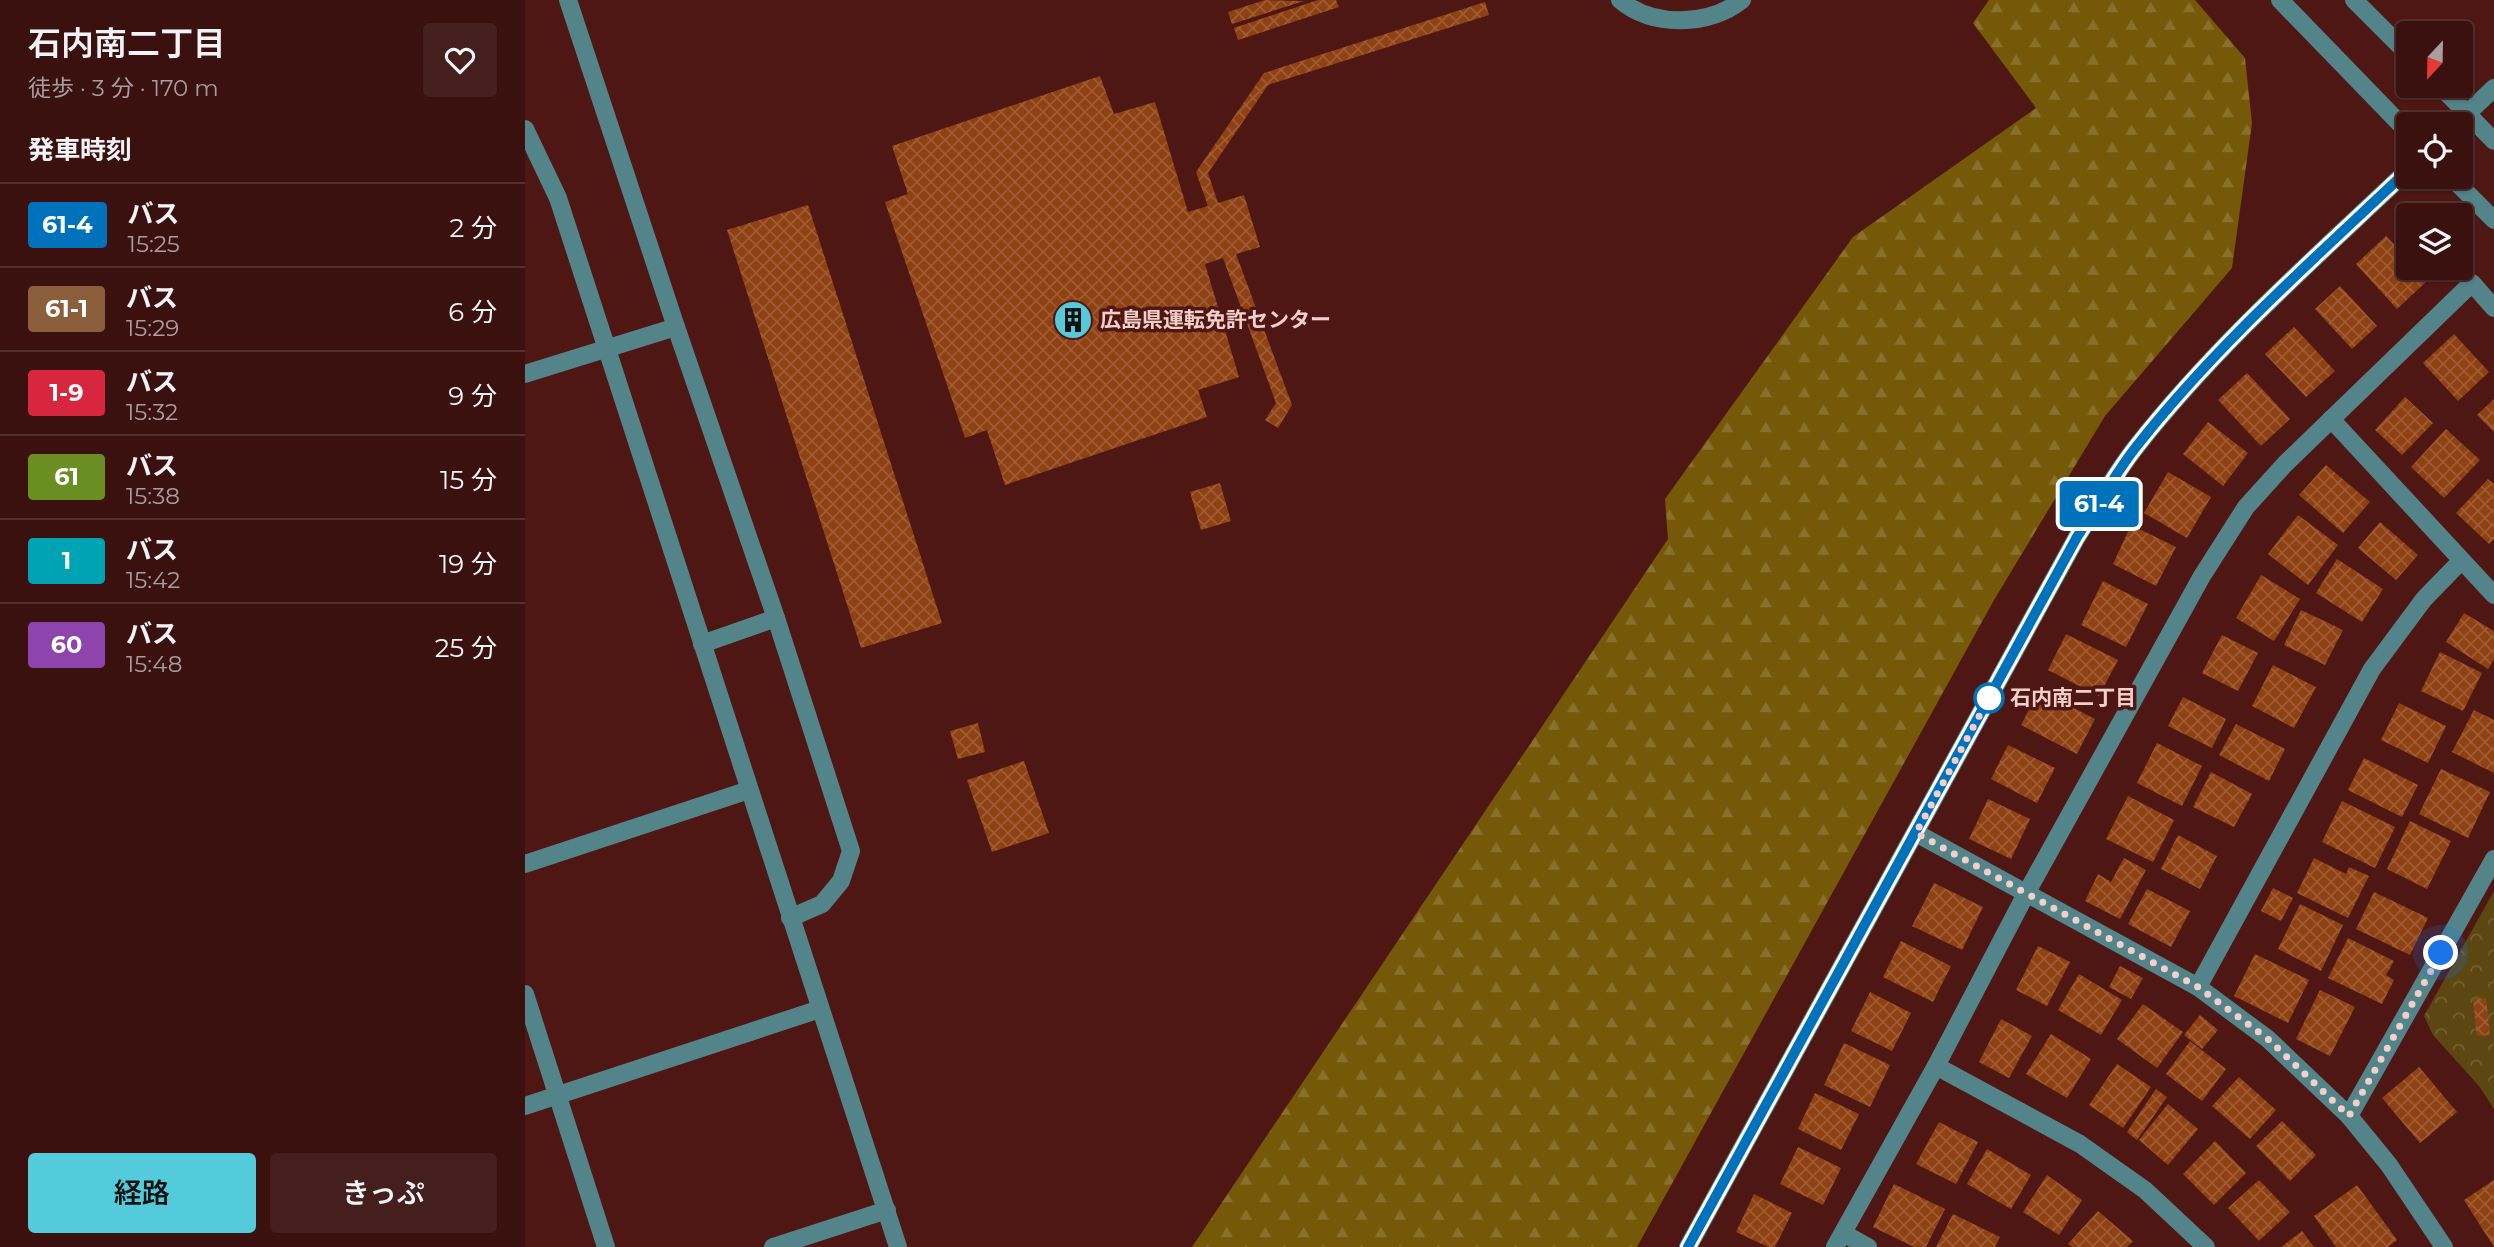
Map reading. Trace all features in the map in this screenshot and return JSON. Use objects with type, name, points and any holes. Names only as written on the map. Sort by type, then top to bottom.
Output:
[{"type":"street","points":[[568,0],[776,618],[851,851],[841,881],[822,904],[790,918]]},
{"type":"street","points":[[1620,0],[1631,10],[1656,19],[1682,20],[1708,17],[1733,7],[1742,0]]},
{"type":"street","points":[[2280,0],[2396,120]]},
{"type":"street","points":[[2354,0],[2396,42]]},
{"type":"street","points":[[2469,112],[2494,88]]},
{"type":"street","points":[[2473,127],[2494,141]]},
{"type":"street","points":[[525,129],[558,198],[898,1247]]},
{"type":"street","points":[[1688,1247],[2077,537],[2134,450],[2184,388],[2250,319],[2396,181]]},
{"type":"street","points":[[2463,189],[2494,220]]},
{"type":"street","points":[[1868,1247],[1839,1240],[1936,1066],[2027,892],[2203,576],[2239,518],[2285,464],[2472,283],[2494,308]]},
{"type":"street","points":[[525,374],[676,327]]},
{"type":"street","points":[[2331,419],[2494,595]]},
{"type":"street","points":[[2198,987],[2372,669],[2424,599],[2461,561]]},
{"type":"street","points":[[702,644],[776,618]]},
{"type":"street","points":[[525,864],[749,790]]},
{"type":"street","points":[[1916,833],[2198,987],[2268,1039],[2349,1116],[2389,1165],[2444,1247]]},
{"type":"street","points":[[2349,1116],[2494,859]]},
{"type":"street","points":[[525,994],[606,1247]]},
{"type":"street","points":[[525,1106],[820,1009]]},
{"type":"street","points":[[1936,1066],[2080,1144],[2145,1190],[2206,1247]]},
{"type":"street","points":[[773,1247],[887,1210]]},
{"type":"green space","points":[[1989,0],[2195,0],[2245,58],[2252,123],[2232,268],[2105,416],[1994,600],[1637,1247],[1192,1247],[1668,539],[1665,499],[1853,237],[2036,108],[1973,23]]},
{"type":"green space","points":[[2494,891],[2494,1109],[2479,1086],[2433,1035],[2424,1016]]},
{"type":"building","points":[[1265,0],[1304,1],[1232,24],[1228,12]]},
{"type":"building","points":[[1318,0],[1336,0],[1339,7],[1238,40],[1234,28]]},
{"type":"building","name":"広島県運転免許センター","points":[[1485,2],[1489,15],[1268,85],[1208,173],[1218,203],[1244,195],[1260,247],[1236,254],[1292,405],[1278,428],[1265,420],[1276,403],[1223,258],[1205,264],[1239,377],[1198,390],[1207,417],[1005,485],[987,430],[965,438],[885,202],[908,194],[892,146],[1100,76],[1114,114],[1155,102],[1188,212],[1208,206],[1196,172],[1264,73]]},
{"type":"building","points":[[808,205],[942,623],[861,648],[727,230]]},
{"type":"building","points":[[2386,236],[2396,246],[2396,280],[2428,280],[2397,309],[2356,264]]},
{"type":"building","points":[[2340,286],[2377,326],[2352,349],[2315,309]]},
{"type":"building","points":[[2294,327],[2335,371],[2306,397],[2265,354]]},
{"type":"building","points":[[2454,334],[2489,372],[2458,401],[2423,363]]},
{"type":"building","points":[[2247,373],[2290,419],[2261,446],[2218,400]]},
{"type":"building","points":[[2405,397],[2433,423],[2402,455],[2375,430]]},
{"type":"building","points":[[2494,399],[2494,432],[2477,415]]},
{"type":"building","points":[[2208,422],[2248,453],[2223,486],[2183,454]]},
{"type":"building","points":[[2446,429],[2480,460],[2444,498],[2411,467]]},
{"type":"building","points":[[2326,465],[2370,502],[2343,533],[2299,495]]},
{"type":"building","points":[[2168,472],[2211,497],[2187,538],[2144,513]]},
{"type":"building","points":[[2488,479],[2494,484],[2494,539],[2489,544],[2456,513]]},
{"type":"building","points":[[1220,483],[1231,521],[1201,530],[1190,492]]},
{"type":"building","points":[[2298,515],[2338,545],[2308,585],[2268,554]]},
{"type":"building","points":[[2380,522],[2418,555],[2396,580],[2358,548]]},
{"type":"building","points":[[2131,525],[2176,547],[2156,586],[2113,564]]},
{"type":"building","points":[[2337,559],[2383,589],[2362,622],[2316,593]]},
{"type":"building","points":[[2261,575],[2300,599],[2274,641],[2236,618]]},
{"type":"building","points":[[2103,581],[2148,604],[2126,647],[2081,625]]},
{"type":"building","points":[[2301,610],[2343,630],[2325,665],[2284,645]]},
{"type":"building","points":[[2464,613],[2494,631],[2494,659],[2488,669],[2446,642]]},
{"type":"building","points":[[2066,634],[2118,660],[2099,696],[2048,670]]},
{"type":"building","points":[[2222,635],[2258,653],[2238,691],[2202,673]]},
{"type":"building","points":[[2440,652],[2482,673],[2463,711],[2421,691]]},
{"type":"building","points":[[2273,665],[2316,687],[2294,728],[2252,706]]},
{"type":"building","points":[[2039,690],[2095,719],[2077,754],[2021,725]]},
{"type":"building","points":[[2183,697],[2226,719],[2212,748],[2168,726]]},
{"type":"building","points":[[2399,703],[2446,726],[2428,763],[2381,740]]},
{"type":"building","points":[[2474,710],[2494,720],[2494,773],[2452,752]]},
{"type":"building","points":[[978,723],[985,752],[958,759],[950,731]]},
{"type":"building","points":[[2236,724],[2285,749],[2269,781],[2219,755]]},
{"type":"building","points":[[2157,743],[2202,766],[2182,806],[2137,783]]},
{"type":"building","points":[[2008,745],[2055,768],[2037,803],[1991,779]]},
{"type":"building","points":[[2364,758],[2418,785],[2402,817],[2348,790]]},
{"type":"building","points":[[1024,761],[1049,833],[992,852],[967,780]]},
{"type":"building","points":[[2441,769],[2490,792],[2468,838],[2419,814]]},
{"type":"building","points":[[2211,772],[2252,794],[2234,827],[2193,807]]},
{"type":"building","points":[[2128,796],[2174,820],[2153,862],[2106,839]]},
{"type":"building","points":[[1988,799],[2030,819],[2011,859],[1969,839]]},
{"type":"building","points":[[2342,801],[2395,827],[2375,868],[2322,842]]},
{"type":"building","points":[[2410,821],[2451,841],[2427,889],[2387,869]]},
{"type":"building","points":[[2178,835],[2217,856],[2200,889],[2161,869]]},
{"type":"building","points":[[2124,858],[2146,870],[2120,919],[2085,901],[2098,874],[2111,882]]},
{"type":"building","points":[[2314,858],[2346,874],[2349,867],[2369,876],[2348,918],[2297,893]]},
{"type":"building","points":[[1934,883],[1983,907],[1962,950],[1912,926]]},
{"type":"building","points":[[2273,888],[2293,898],[2281,921],[2261,911]]},
{"type":"building","points":[[2147,889],[2190,911],[2171,947],[2128,924]]},
{"type":"building","points":[[2374,892],[2428,918],[2410,955],[2356,929]]},
{"type":"building","points":[[2300,904],[2343,925],[2321,971],[2278,949]]},
{"type":"building","points":[[2348,938],[2394,961],[2386,975],[2394,980],[2382,1004],[2328,978]]},
{"type":"building","points":[[1901,941],[1951,966],[1933,1002],[1883,977]]},
{"type":"building","points":[[2038,946],[2070,962],[2047,1006],[2016,990]]},
{"type":"building","points":[[2255,954],[2309,980],[2288,1023],[2234,996]]},
{"type":"building","points":[[2120,966],[2143,978],[2131,999],[2109,987]]},
{"type":"building","points":[[2079,974],[2122,1000],[2101,1035],[2058,1010]]},
{"type":"building","points":[[2320,990],[2355,1007],[2330,1056],[2296,1039]]},
{"type":"building","points":[[1870,992],[1911,1013],[1892,1051],[1851,1031]]},
{"type":"building","points":[[2486,998],[2490,1035],[2477,1036],[2473,1000]]},
{"type":"building","points":[[2143,1004],[2183,1032],[2157,1068],[2117,1039]]},
{"type":"building","points":[[2200,1015],[2218,1030],[2202,1049],[2184,1035]]},
{"type":"building","points":[[2001,1019],[2032,1036],[2009,1078],[1979,1062]]},
{"type":"building","points":[[2051,1034],[2091,1059],[2067,1098],[2026,1074]]},
{"type":"building","points":[[2190,1041],[2226,1069],[2202,1101],[2166,1074]]},
{"type":"building","points":[[1844,1043],[1890,1065],[1870,1107],[1824,1085]]},
{"type":"building","points":[[2117,1064],[2151,1087],[2123,1128],[2089,1105]]},
{"type":"building","points":[[2419,1067],[2457,1112],[2420,1143],[2382,1098]]},
{"type":"building","points":[[2239,1077],[2276,1110],[2250,1139],[2212,1106]]},
{"type":"building","points":[[2156,1089],[2167,1097],[2137,1140],[2127,1132]]},
{"type":"building","points":[[1815,1093],[1859,1114],[1841,1150],[1798,1129]]},
{"type":"building","points":[[2168,1104],[2198,1129],[2168,1165],[2139,1140]]},
{"type":"building","points":[[2282,1121],[2316,1155],[2290,1181],[2256,1146]]},
{"type":"building","points":[[1939,1122],[1978,1142],[1956,1184],[1916,1164]]},
{"type":"building","points":[[2215,1141],[2246,1173],[2214,1205],[2183,1174]]},
{"type":"building","points":[[1798,1147],[1841,1168],[1823,1205],[1780,1184]]},
{"type":"building","points":[[1987,1149],[2031,1175],[2011,1209],[1967,1184]]},
{"type":"building","points":[[2047,1175],[2082,1200],[2059,1235],[2023,1212]]},
{"type":"building","points":[[2259,1180],[2290,1212],[2259,1241],[2228,1208]]},
{"type":"building","points":[[2494,1180],[2494,1247],[2464,1200]]},
{"type":"building","points":[[1894,1184],[1945,1209],[1926,1247],[1914,1247],[1873,1227]]},
{"type":"building","points":[[2357,1185],[2397,1240],[2388,1247],[2336,1247],[2314,1216]]},
{"type":"building","points":[[1754,1194],[1792,1213],[1775,1247],[1768,1247],[1736,1232]]},
{"type":"building","points":[[2098,1211],[2133,1241],[2127,1247],[2072,1247],[2068,1244]]},
{"type":"building","points":[[1953,1214],[2000,1237],[1995,1247],[1936,1247]]},
{"type":"building","points":[[2302,1231],[2314,1247],[2281,1247]]},
{"type":"bus line","name":"61-4","points":[[1688,1247],[2077,537],[2134,450],[2184,388],[2250,319],[2396,181]]},
{"type":"place","name":"広島県運転免許センター","points":[[1073,320]]},
{"type":"place","name":"石内南二丁目","points":[[1989,698]]},
{"type":"route","points":[[1989,698],[1990,696],[1916,833],[2198,987],[2268,1039],[2349,1116],[2441,953]]}]
